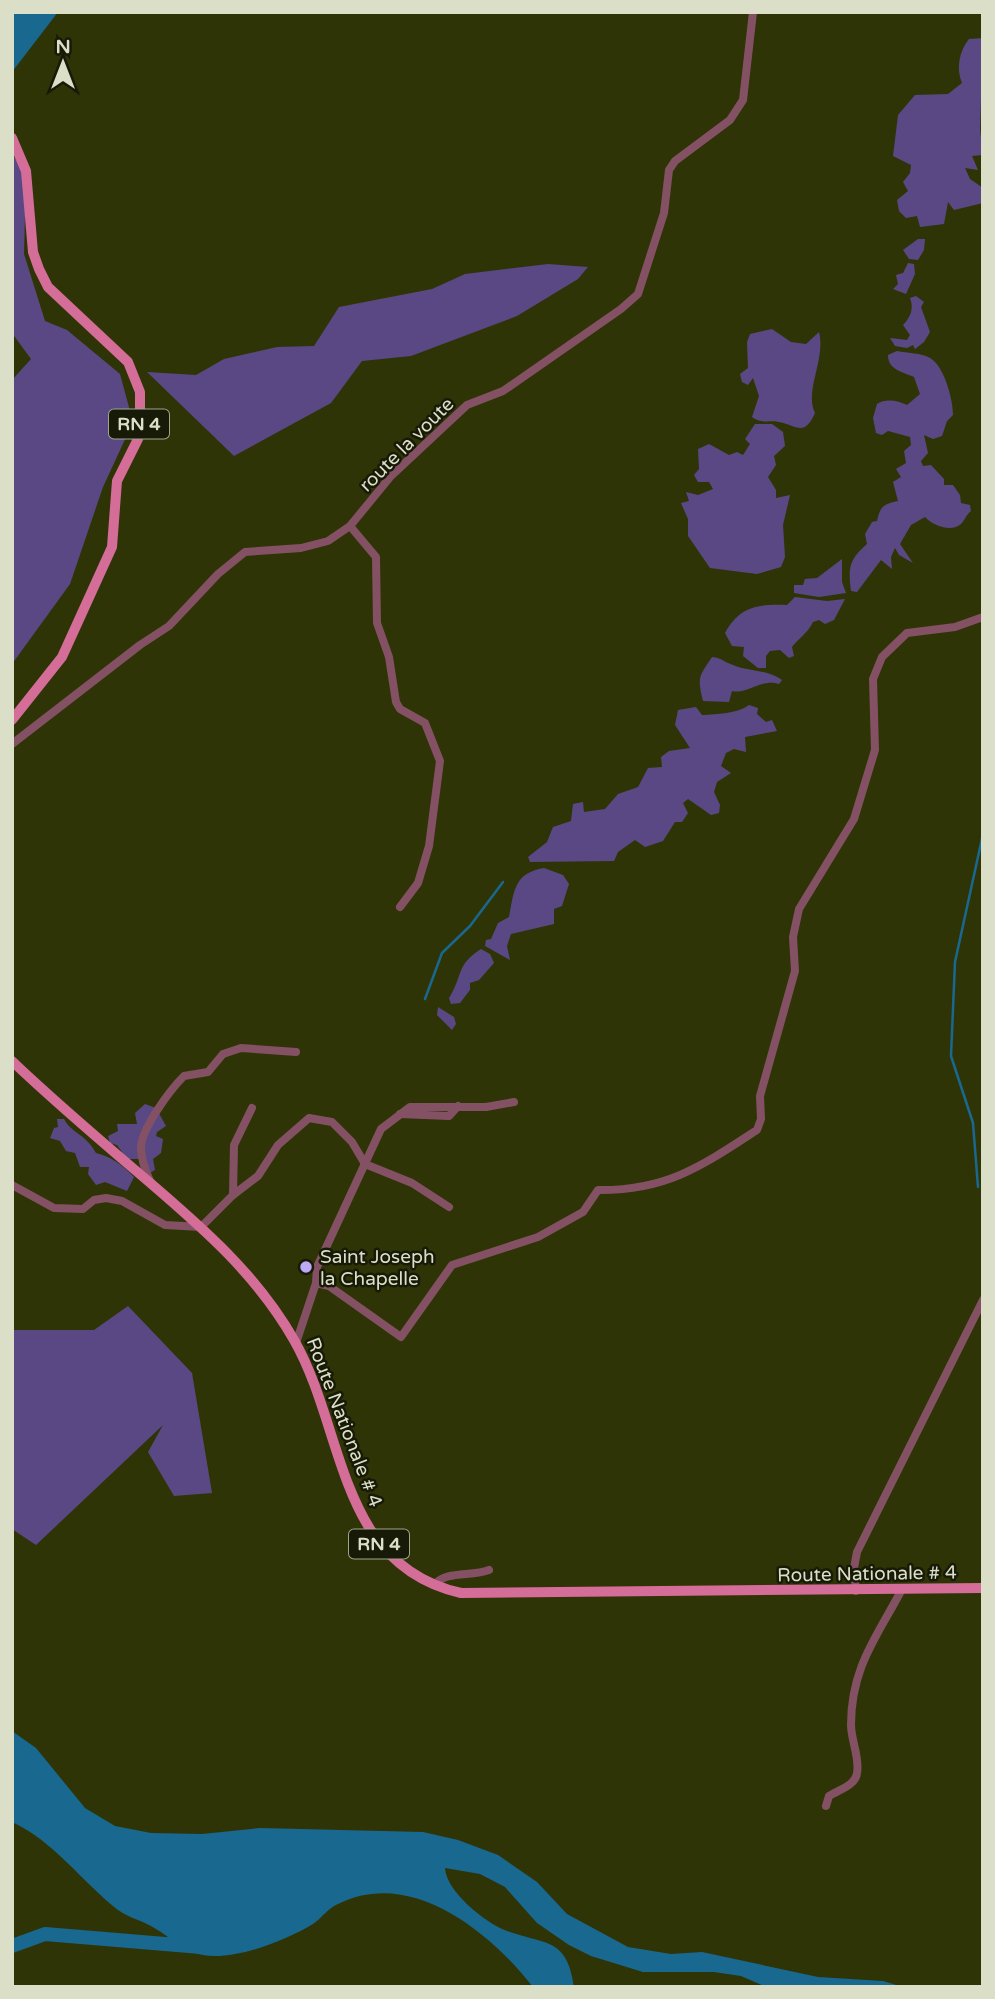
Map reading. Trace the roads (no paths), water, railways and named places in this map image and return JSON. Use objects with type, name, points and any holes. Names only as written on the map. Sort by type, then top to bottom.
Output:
[{"type":"main road","name":"RN 4","points":[[12,138],[26,171],[33,252],[48,287],[128,362],[140,392],[138,439],[117,481],[112,547],[62,657],[12,720]]},
{"type":"main road","name":"Route Nationale # 4","points":[[12,1061],[201,1227],[247,1271],[296,1343],[344,1474],[368,1529],[400,1565],[434,1585],[461,1593],[901,1591],[983,1588]]},
{"type":"street","name":"route la voute","points":[[12,744],[130,652],[169,626],[218,574],[245,552],[301,548],[328,541],[350,526],[391,475],[467,405],[503,391],[621,309],[638,294],[664,212],[669,170],[675,161],[730,120],[743,100],[752,12]]},
{"type":"street","points":[[350,526],[376,557],[377,623],[389,657],[397,702],[400,709],[425,723],[440,761],[429,846],[418,883],[400,908]]},
{"type":"street","points":[[316,1283],[329,1286],[401,1337],[452,1265],[538,1237],[583,1212],[598,1190],[634,1190],[687,1174],[757,1130],[761,1119],[760,1096],[795,971],[793,937],[799,909],[854,819],[875,750],[873,679],[882,657],[906,634],[955,627],[983,617]]},
{"type":"street","points":[[151,1184],[143,1166],[141,1146],[165,1098],[184,1076],[208,1072],[223,1054],[241,1048],[296,1052]]},
{"type":"street","points":[[296,1343],[316,1283],[317,1267],[381,1129],[410,1107],[486,1107],[514,1102]]},
{"type":"street","points":[[233,1195],[234,1145],[252,1108]]},
{"type":"street","points":[[12,1185],[54,1208],[83,1209],[94,1200],[106,1198],[122,1201],[165,1225],[201,1227],[233,1195],[258,1177],[278,1145],[309,1118],[331,1122],[352,1142],[365,1164],[412,1183],[449,1207]]},
{"type":"street","points":[[856,1591],[853,1568],[857,1552],[983,1300]]},
{"type":"street","points":[[434,1585],[445,1576],[470,1576],[489,1570]]},
{"type":"street","points":[[826,1806],[829,1796],[853,1782],[858,1772],[851,1728],[857,1672],[868,1646],[901,1591]]},
{"type":"water","points":[[58,12],[12,72],[12,14]]},
{"type":"water","points":[[12,1731],[36,1748],[85,1808],[115,1826],[151,1833],[202,1834],[260,1828],[423,1832],[458,1840],[498,1855],[537,1882],[567,1914],[628,1947],[671,1954],[702,1952],[818,1977],[883,1981],[903,1987],[766,1987],[741,1976],[714,1972],[643,1972],[591,1956],[569,1945],[537,1923],[505,1887],[480,1874],[445,1868],[447,1877],[459,1896],[478,1914],[498,1927],[552,1945],[560,1951],[571,1971],[574,1987],[533,1987],[495,1946],[472,1927],[447,1911],[420,1900],[393,1894],[366,1895],[338,1904],[301,1931],[254,1950],[205,1956],[192,1952],[151,1926],[118,1910],[55,1851],[12,1822]]},
{"type":"waterway","points":[[978,1187],[973,1123],[951,1056],[955,962],[983,834]]},
{"type":"waterway","points":[[425,999],[442,953],[470,926],[503,882]]},
{"type":"waterway","points":[[12,1946],[45,1934],[201,1947]]},
{"type":"place","name":"Saint Joseph la Chapelle","points":[[306,1267]]}]
